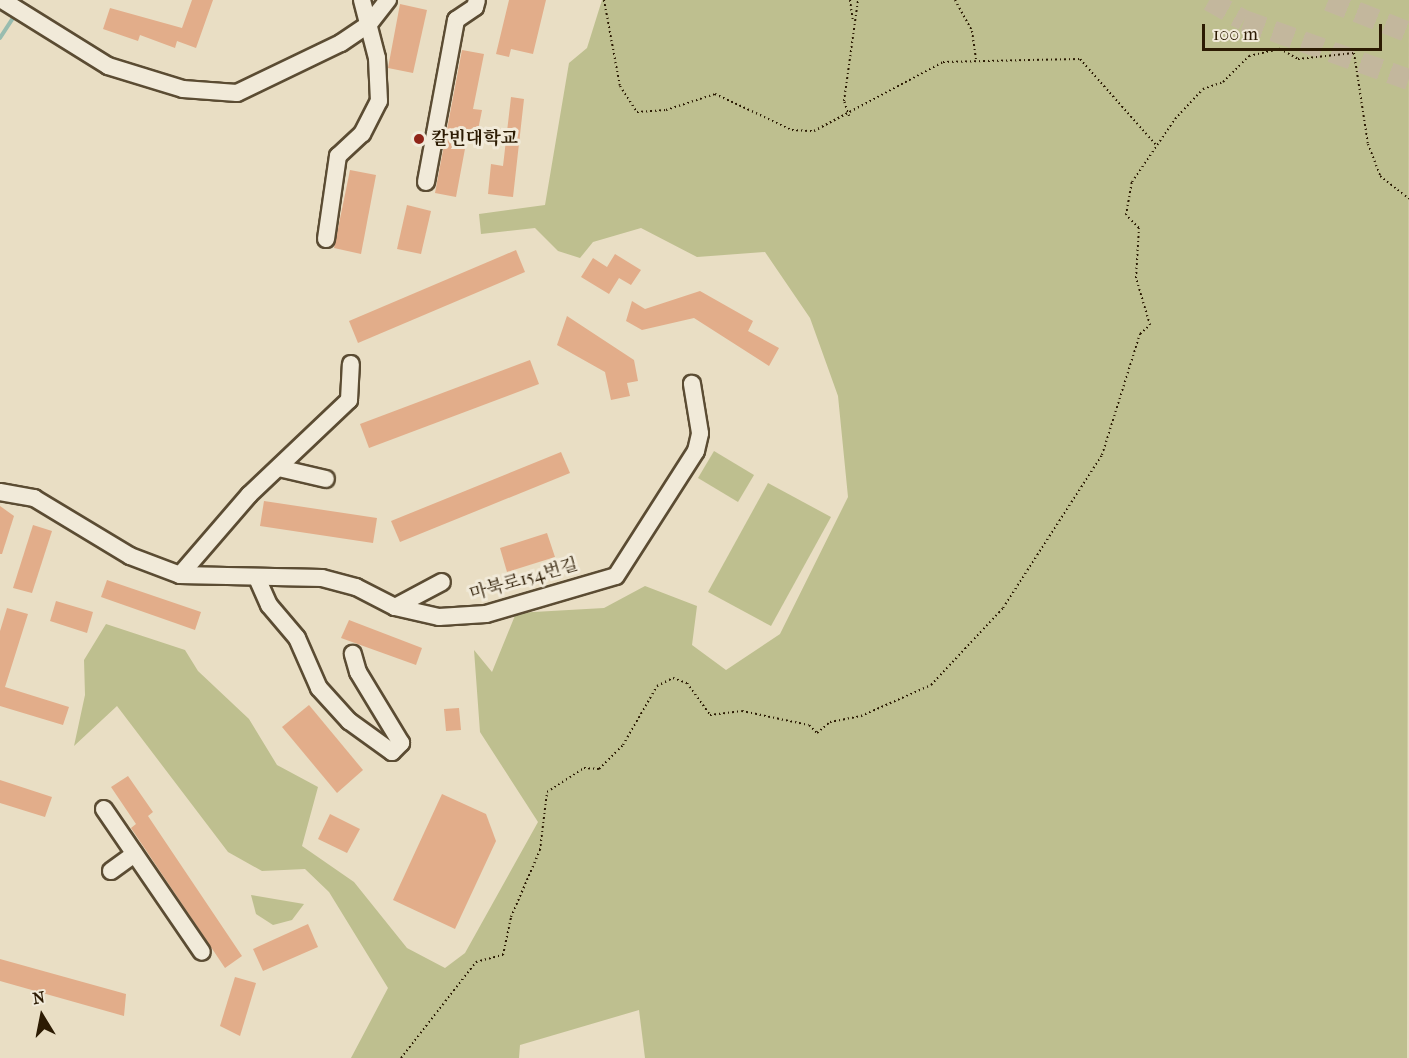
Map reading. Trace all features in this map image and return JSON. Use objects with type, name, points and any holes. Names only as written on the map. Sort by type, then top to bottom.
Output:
[{"type":"street","points":[[326,239],[338,156],[362,134],[379,100],[369,24],[362,0]]},
{"type":"street","points":[[12,7],[108,66],[183,89],[237,93],[286,72],[369,24],[388,0]]},
{"type":"street","points":[[426,182],[456,20],[475,7],[477,0]]},
{"type":"street","points":[[180,575],[249,495],[349,400],[351,364]]},
{"type":"street","name":"마북로154번길","points":[[0,492],[34,498],[130,556],[180,575],[322,578],[356,587],[395,607],[439,617],[486,614],[616,576],[696,451],[700,432],[692,384]]},
{"type":"street","points":[[279,468],[326,479]]},
{"type":"street","points":[[257,578],[269,605],[297,638],[320,688],[349,720],[392,752],[401,743],[358,672],[353,654]]},
{"type":"street","points":[[395,607],[441,582]]},
{"type":"street","points":[[104,809],[202,952]]},
{"type":"street","points":[[111,871],[134,855]]},
{"type":"path","points":[[604,0],[620,86],[637,112],[666,110],[715,94],[792,130],[814,131],[849,116],[943,62],[1080,60],[1156,145]]},
{"type":"path","points":[[850,0],[854,28]]},
{"type":"path","points":[[849,116],[844,101],[858,0]]},
{"type":"path","points":[[955,0],[972,30],[976,60]]},
{"type":"path","points":[[401,1058],[476,962],[503,956],[511,917],[540,850],[547,792],[584,768],[599,769],[627,740],[632,721],[657,686],[673,678],[687,683],[710,715],[742,711],[809,726],[817,733],[830,722],[861,716],[932,685],[1002,608],[1102,454],[1140,334],[1149,325],[1136,278],[1138,228],[1126,215],[1132,182],[1156,145],[1203,89],[1223,82],[1249,57],[1280,49],[1298,59],[1354,53],[1376,166],[1380,176],[1409,199]]},
{"type":"green space","points":[[602,0],[1409,0],[1407,1058],[645,1058],[639,1010],[520,1045],[519,1058],[351,1058],[388,988],[329,892],[305,869],[262,871],[228,852],[117,706],[74,746],[85,695],[84,660],[106,624],[185,650],[198,671],[249,719],[277,765],[318,787],[302,846],[354,882],[407,948],[445,968],[465,953],[538,822],[480,732],[474,650],[492,672],[516,613],[604,608],[645,586],[697,606],[692,645],[726,670],[780,634],[848,497],[838,396],[810,318],[765,252],[697,257],[641,228],[593,242],[580,258],[558,251],[535,228],[481,234],[479,214],[545,205],[569,63],[587,48]]},
{"type":"green space","points":[[714,451],[754,475],[738,502],[698,478]]},
{"type":"green space","points":[[768,483],[831,517],[771,626],[708,592]]},
{"type":"green space","points":[[251,895],[304,904],[292,920],[273,925],[256,914]]},
{"type":"building","points":[[192,0],[213,0],[196,48],[177,41],[175,48],[140,35],[138,41],[103,29],[110,8],[182,28]]},
{"type":"building","points":[[509,0],[546,0],[533,54],[511,49],[509,57],[496,54]]},
{"type":"building","points":[[400,4],[427,10],[413,73],[388,68]]},
{"type":"building","points":[[462,50],[484,54],[473,109],[482,110],[476,140],[467,138],[456,197],[435,193]]},
{"type":"building","points":[[511,97],[524,99],[513,197],[488,194],[491,164],[503,166]]},
{"type":"building","points":[[350,170],[376,175],[361,254],[334,248]]},
{"type":"building","points":[[407,205],[431,211],[421,254],[397,249]]},
{"type":"building","points":[[516,250],[525,272],[358,343],[349,321]]},
{"type":"building","points":[[615,254],[641,270],[631,285],[619,278],[609,294],[581,277],[593,258],[607,267]]},
{"type":"building","points":[[700,291],[753,321],[748,331],[779,348],[769,366],[694,318],[642,330],[626,321],[632,301],[645,309]]},
{"type":"building","points":[[567,316],[634,360],[638,381],[627,383],[630,396],[611,400],[605,372],[557,345]]},
{"type":"building","points":[[530,360],[539,384],[369,448],[360,424]]},
{"type":"building","points":[[561,452],[570,473],[400,542],[391,521]]},
{"type":"building","points":[[264,501],[377,518],[373,543],[260,526]]},
{"type":"building","points":[[0,506],[14,516],[2,554],[0,554]]},
{"type":"building","points":[[33,525],[52,531],[32,593],[13,588]]},
{"type":"building","points":[[547,533],[555,557],[507,572],[500,548]]},
{"type":"building","points":[[107,580],[201,612],[195,630],[101,597]]},
{"type":"building","points":[[56,601],[93,612],[87,633],[50,621]]},
{"type":"building","points":[[7,608],[28,614],[5,687],[69,707],[63,725],[0,706],[0,631]]},
{"type":"building","points":[[349,620],[422,648],[416,665],[341,638]]},
{"type":"building","points":[[309,705],[363,770],[337,793],[282,727]]},
{"type":"building","points":[[459,708],[461,730],[446,731],[444,709]]},
{"type":"building","points":[[128,776],[153,812],[148,816],[242,956],[225,968],[131,828],[136,824],[111,787]]},
{"type":"building","points":[[0,780],[52,797],[45,817],[0,803]]},
{"type":"building","points":[[442,794],[486,814],[496,841],[455,929],[393,900]]},
{"type":"building","points":[[330,814],[360,829],[347,853],[318,839]]},
{"type":"building","points":[[308,924],[318,947],[263,971],[253,949]]},
{"type":"building","points":[[0,959],[126,994],[124,1016],[0,981]]},
{"type":"building","points":[[235,977],[256,983],[240,1036],[220,1026]]},
{"type":"waterway","points":[[0,38],[16,13]]},
{"type":"tunnel","points":[[1209,0],[1244,20],[1409,79]]},
{"type":"tunnel","points":[[1328,0],[1409,32]]},
{"type":"place","name":"칼빈대학교","points":[[419,139]]}]
